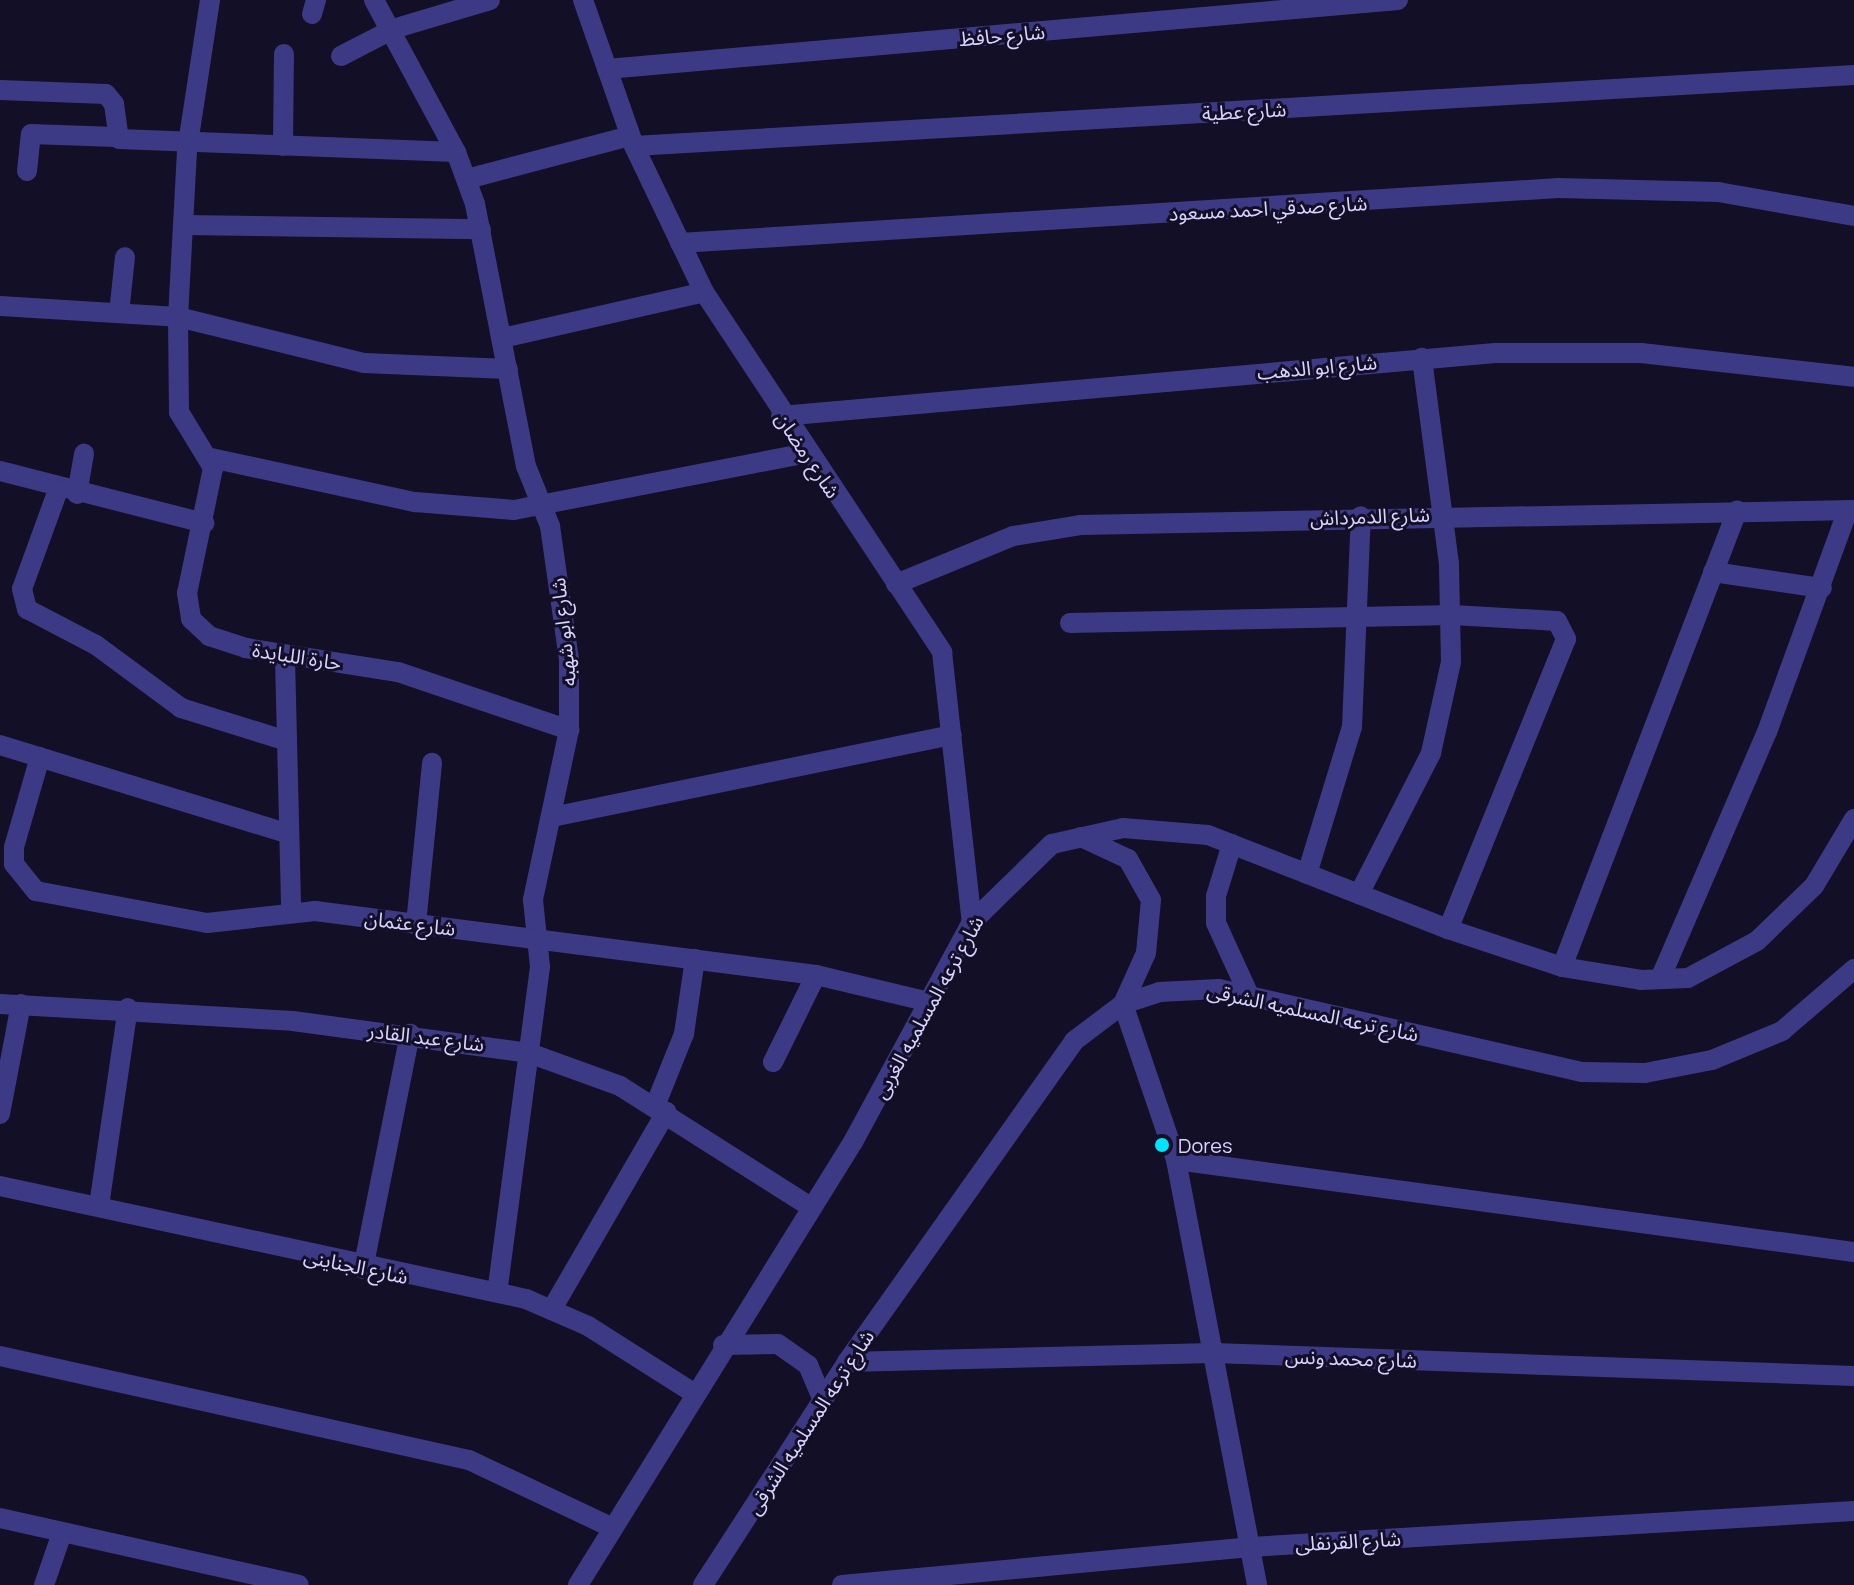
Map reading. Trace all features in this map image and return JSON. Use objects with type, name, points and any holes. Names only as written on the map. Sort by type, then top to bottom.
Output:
[{"type":"street","points":[[210,0],[190,142],[178,317],[179,412],[211,458],[415,502],[543,508],[806,453]]},
{"type":"street","name":"شارع ابو شهبه","points":[[374,0],[393,29],[467,179],[481,229],[526,466],[543,508],[569,660],[569,730],[533,900],[538,940],[529,1053],[497,1292]]},
{"type":"street","points":[[341,56],[393,29],[490,0]]},
{"type":"street","name":"شارع رمضان","points":[[583,0],[632,141],[704,292],[781,416],[946,662],[972,922]]},
{"type":"street","name":"شارع حافظ","points":[[607,69],[1398,0]]},
{"type":"street","points":[[283,146],[284,54]]},
{"type":"street","name":"شارع عطية","points":[[467,179],[632,141],[1854,75]]},
{"type":"street","points":[[0,90],[106,94],[114,104],[116,137]]},
{"type":"street","points":[[27,171],[30,134],[456,152]]},
{"type":"street","name":"شارع صدقي احمد مسعود","points":[[680,243],[1574,187],[1718,192],[1854,216]]},
{"type":"street","points":[[183,225],[481,229]]},
{"type":"street","points":[[119,313],[125,257]]},
{"type":"street","points":[[502,338],[704,292]]},
{"type":"street","points":[[0,306],[178,317],[364,363],[508,369]]},
{"type":"street","name":"شارع ابو الدهب","points":[[781,416],[1422,358],[1641,353],[1854,377]]},
{"type":"street","points":[[1359,894],[1431,753],[1451,662],[1453,615],[1422,358]]},
{"type":"street","points":[[84,454],[22,589],[27,609],[96,645],[181,708],[287,741]]},
{"type":"street","name":"حارة اللبايدة","points":[[211,458],[204,523],[187,593],[191,619],[209,636],[285,658],[398,672],[569,730]]},
{"type":"street","points":[[0,471],[67,492],[204,523]]},
{"type":"street","points":[[1562,967],[1737,510]]},
{"type":"street","points":[[1660,979],[1822,588],[1851,510]]},
{"type":"street","name":"شارع الدمرداش","points":[[896,584],[1046,529],[1442,513],[1851,510]]},
{"type":"street","points":[[1307,874],[1352,727],[1361,516]]},
{"type":"street","points":[[1713,572],[1822,588]]},
{"type":"street","points":[[1070,623],[1453,615],[1551,619],[1562,626],[1566,639],[1448,929]]},
{"type":"street","points":[[285,658],[291,911]]},
{"type":"street","points":[[552,817],[952,735]]},
{"type":"street","points":[[0,745],[289,834]]},
{"type":"street","name":"شارع عثمان","points":[[40,757],[14,847],[14,864],[36,891],[207,923],[291,911],[416,924],[816,975],[929,1002]]},
{"type":"street","points":[[416,924],[432,763]]},
{"type":"street","name":"شارع ترعه المسلميه الغربى","points":[[578,1585],[692,1392],[812,1208],[972,922],[1021,867],[1065,837],[1153,828],[1232,844],[1448,929],[1562,967],[1660,979],[1688,978],[1767,933],[1814,886],[1854,819]]},
{"type":"street","points":[[1065,837],[1115,848],[1147,885],[1146,953],[1123,1004],[1176,1160],[1257,1585]]},
{"type":"street","points":[[1232,844],[1216,896],[1216,923],[1249,995]]},
{"type":"street","points":[[552,1309],[660,1109],[684,1034],[695,959]]},
{"type":"street","points":[[773,1062],[816,975]]},
{"type":"street","name":"شارع ترعه المسلميه الشرقى","points":[[703,1585],[847,1362],[1074,1041],[1123,1004],[1189,988],[1249,995],[1613,1074],[1676,1069],[1748,1048],[1850,982]]},
{"type":"street","name":"شارع عبد القادر","points":[[0,1004],[128,1008],[410,1034],[529,1053],[660,1109],[812,1208]]},
{"type":"street","points":[[0,1114],[21,1004]]},
{"type":"street","points":[[99,1206],[128,1008]]},
{"type":"street","points":[[363,1269],[410,1034]]},
{"type":"street","points":[[1176,1160],[1854,1252]]},
{"type":"street","name":"شارع الجناينى","points":[[0,1186],[99,1206],[363,1269],[497,1292],[552,1309],[692,1392]]},
{"type":"street","points":[[723,1345],[778,1344],[808,1365],[823,1400]]},
{"type":"street","name":"شارع محمد ونس","points":[[847,1362],[1213,1353],[1854,1376]]},
{"type":"street","points":[[0,1356],[469,1460],[611,1527]]},
{"type":"street","name":"شارع القرنفلى","points":[[842,1585],[1250,1547],[1854,1511]]},
{"type":"street","points":[[0,1518],[299,1585]]},
{"type":"street","points":[[44,1585],[62,1533]]},
{"type":"place","name":"Dores","points":[[1162,1145]]}]
